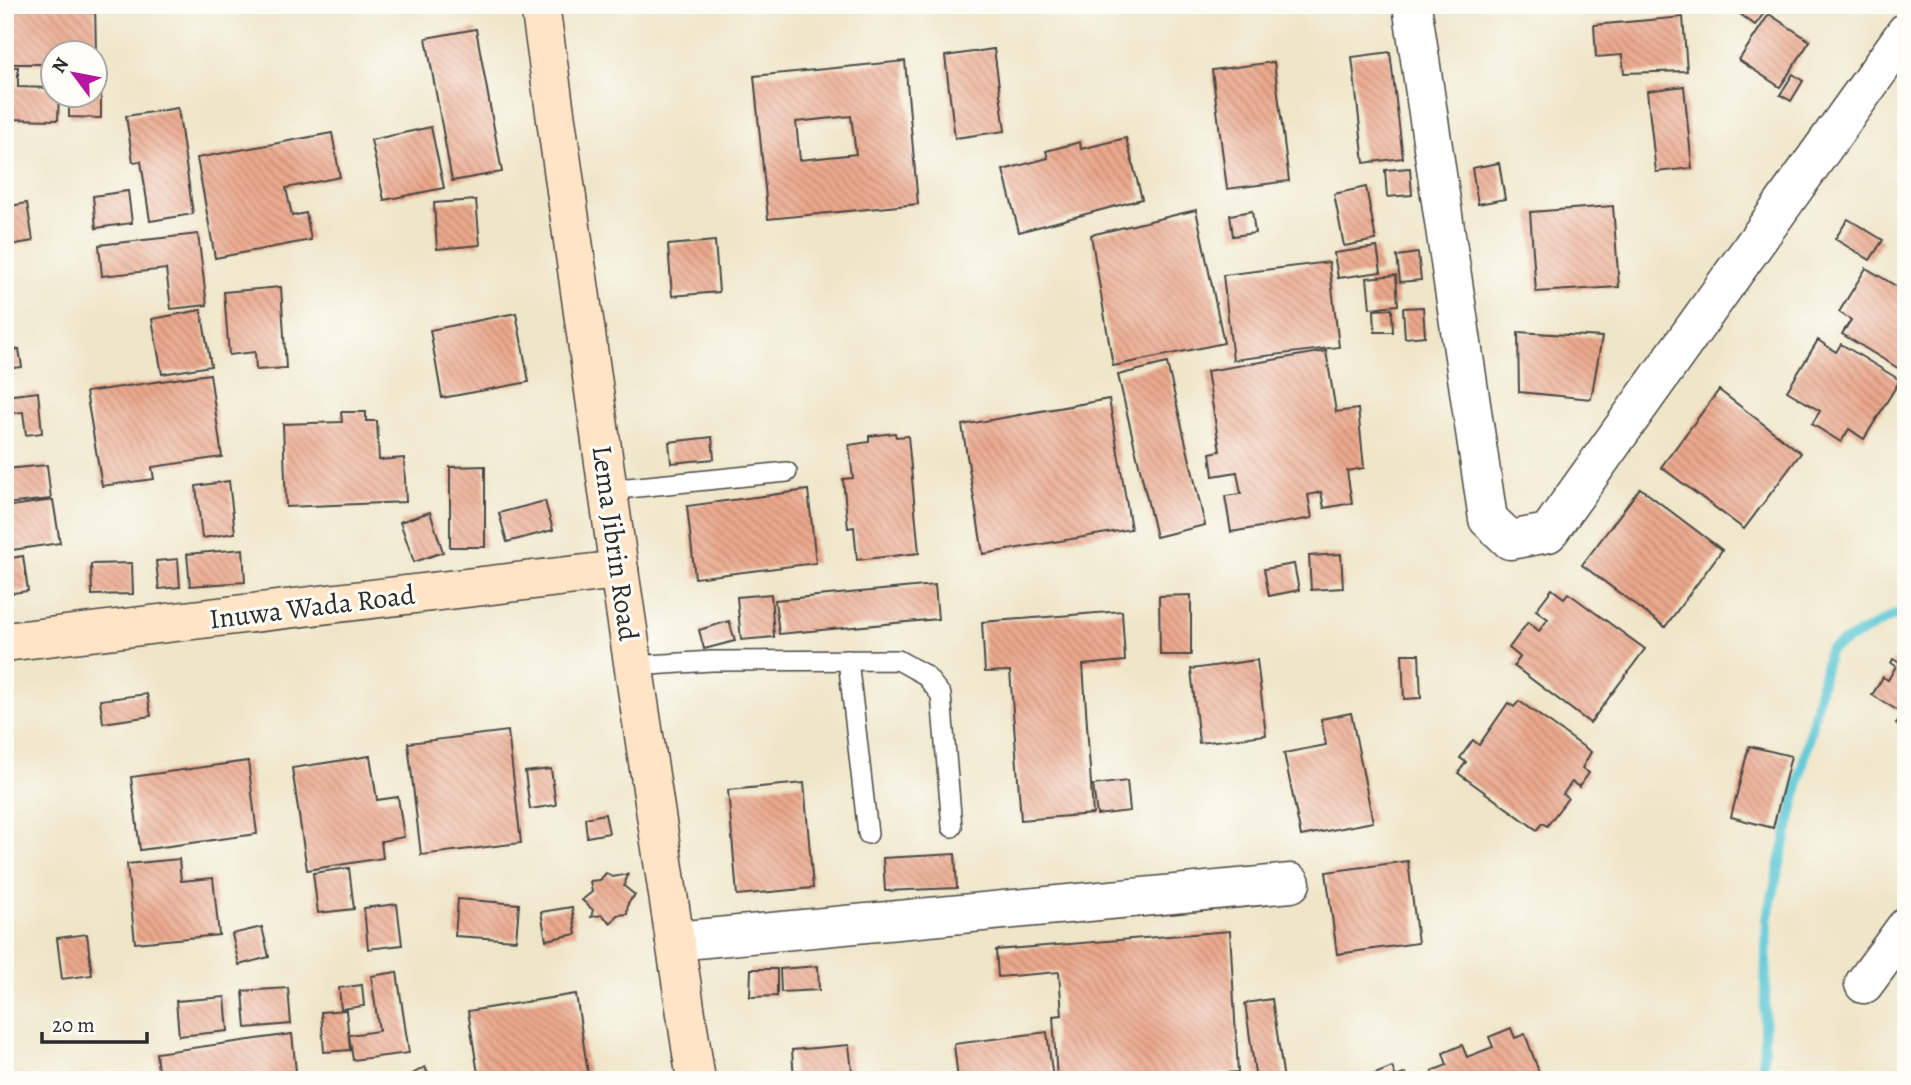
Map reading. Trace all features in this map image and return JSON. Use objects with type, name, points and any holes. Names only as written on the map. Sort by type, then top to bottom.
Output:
[{"type":"street","name":"Lema Jibrin Road","points":[[540,5],[619,570],[696,1080]]},
{"type":"street","points":[[1412,5],[1488,519],[1510,540],[1548,533],[1906,32]]},
{"type":"street","name":"Inuwa Wada Road","points":[[5,642],[619,570]]},
{"type":"street","points":[[675,940],[1291,883]]},
{"type":"street","points":[[1864,984],[1906,927]]},
{"type":"lane","points":[[608,490],[787,471]]},
{"type":"lane","points":[[848,660],[868,834]]},
{"type":"lane","points":[[634,666],[712,661],[898,660],[925,675],[942,695],[952,827]]},
{"type":"building","points":[[5,5],[95,5],[96,38],[38,38],[38,64],[5,64]]},
{"type":"building","points":[[1728,5],[1770,5],[1755,25]]},
{"type":"building","points":[[1769,14],[1810,41],[1780,87],[1739,60]]},
{"type":"building","points":[[1683,17],[1687,71],[1624,73],[1622,55],[1596,57],[1594,25]]},
{"type":"building","points":[[476,29],[502,172],[452,181],[426,38]]},
{"type":"building","points":[[994,49],[1005,131],[955,138],[945,56]]},
{"type":"building","points":[[1390,52],[1403,158],[1364,163],[1352,57]]},
{"type":"building","points":[[905,61],[918,204],[768,219],[754,76]],"holes":[[[851,116],[856,154],[800,160],[796,122]]]},
{"type":"building","points":[[1274,62],[1289,181],[1227,189],[1212,70]]},
{"type":"building","points":[[5,67],[18,67],[18,87],[38,88],[38,108],[58,108],[58,120],[5,119]]},
{"type":"building","points":[[1793,74],[1803,81],[1791,101],[1780,95]]},
{"type":"building","points":[[1684,86],[1692,168],[1656,172],[1647,91]]},
{"type":"building","points":[[69,108],[101,108],[101,118],[69,117]]},
{"type":"building","points":[[178,108],[193,214],[150,221],[141,161],[133,162],[126,116]]},
{"type":"building","points":[[431,127],[444,188],[384,200],[371,140]]},
{"type":"building","points":[[332,133],[340,177],[286,188],[292,216],[306,213],[311,240],[215,258],[197,158]]},
{"type":"building","points":[[1126,138],[1142,199],[1019,232],[1003,170],[1048,158],[1046,151],[1080,142],[1081,149]]},
{"type":"building","points":[[1499,163],[1505,199],[1478,204],[1472,168]]},
{"type":"building","points":[[1410,168],[1412,195],[1387,197],[1385,170]]},
{"type":"building","points":[[1366,187],[1376,240],[1344,246],[1334,194]]},
{"type":"building","points":[[128,191],[132,223],[96,228],[93,196]]},
{"type":"building","points":[[476,200],[480,245],[437,249],[434,203]]},
{"type":"building","points":[[27,203],[33,241],[5,246],[5,207]]},
{"type":"building","points":[[1613,206],[1619,287],[1536,292],[1530,212]]},
{"type":"building","points":[[1196,210],[1224,343],[1113,366],[1091,235]]},
{"type":"building","points":[[1252,211],[1255,233],[1233,236],[1230,215]]},
{"type":"building","points":[[1848,219],[1883,240],[1870,260],[1835,239]]},
{"type":"building","points":[[198,234],[207,305],[171,309],[166,269],[102,276],[99,245]]},
{"type":"building","points":[[715,241],[719,292],[672,296],[668,245]]},
{"type":"building","points":[[1377,247],[1381,272],[1338,278],[1334,253]]},
{"type":"building","points":[[1418,253],[1421,280],[1400,282],[1397,256]]},
{"type":"building","points":[[1329,262],[1339,347],[1233,360],[1223,275]]},
{"type":"building","points":[[1866,268],[1906,292],[1906,373],[1842,334],[1851,320],[1839,312]]},
{"type":"building","points":[[1396,275],[1398,305],[1370,308],[1367,278]]},
{"type":"building","points":[[281,287],[286,368],[256,370],[255,352],[229,355],[224,292]]},
{"type":"building","points":[[1423,307],[1425,336],[1405,338],[1403,308]]},
{"type":"building","points":[[1392,309],[1393,332],[1375,332],[1374,310]]},
{"type":"building","points":[[201,310],[211,366],[162,374],[152,319]]},
{"type":"building","points":[[516,313],[529,382],[442,398],[430,330]]},
{"type":"building","points":[[1518,332],[1602,337],[1591,399],[1519,392]]},
{"type":"building","points":[[1818,340],[1836,352],[1841,344],[1900,380],[1864,439],[1849,429],[1841,442],[1812,424],[1820,411],[1787,391]]},
{"type":"building","points":[[19,349],[22,367],[5,369],[5,351]]},
{"type":"building","points":[[1326,351],[1336,412],[1358,409],[1364,468],[1347,471],[1352,503],[1324,508],[1321,492],[1308,495],[1312,518],[1231,532],[1225,496],[1241,494],[1237,472],[1213,476],[1210,453],[1220,451],[1207,371]]},
{"type":"building","points":[[1167,363],[1205,525],[1156,537],[1118,375]]},
{"type":"building","points":[[210,374],[222,457],[152,467],[154,479],[102,486],[86,392]]},
{"type":"building","points":[[1719,390],[1801,453],[1744,529],[1661,467]]},
{"type":"building","points":[[38,392],[42,433],[26,435],[23,412],[5,414],[5,396]]},
{"type":"building","points":[[1109,399],[1131,529],[983,554],[962,425]]},
{"type":"building","points":[[341,412],[366,412],[366,421],[377,421],[379,460],[404,458],[406,502],[286,507],[283,424],[342,422]]},
{"type":"building","points":[[895,433],[896,437],[908,436],[919,553],[857,560],[854,527],[848,528],[843,479],[853,478],[849,445],[869,442],[869,436]]},
{"type":"building","points":[[712,437],[714,459],[671,463],[669,442]]},
{"type":"building","points":[[47,465],[51,499],[5,504],[5,469]]},
{"type":"building","points":[[485,466],[485,547],[450,547],[450,467]]},
{"type":"building","points":[[229,481],[235,533],[202,538],[196,486]]},
{"type":"building","points":[[1640,488],[1722,550],[1665,627],[1582,565]]},
{"type":"building","points":[[808,490],[816,563],[695,578],[687,506]]},
{"type":"building","points":[[53,500],[60,543],[5,551],[5,507]]},
{"type":"building","points":[[545,501],[553,530],[507,542],[499,513]]},
{"type":"building","points":[[430,512],[443,552],[414,562],[400,522]]},
{"type":"building","points":[[243,549],[245,582],[190,586],[187,554]]},
{"type":"building","points":[[1341,554],[1343,588],[1311,590],[1309,556]]},
{"type":"building","points":[[23,556],[28,591],[5,594],[5,559]]},
{"type":"building","points":[[178,559],[180,587],[159,589],[156,561]]},
{"type":"building","points":[[132,563],[133,594],[92,595],[91,564]]},
{"type":"building","points":[[1294,564],[1299,590],[1269,596],[1264,569]]},
{"type":"building","points":[[935,585],[938,619],[779,634],[775,600]]},
{"type":"building","points":[[1552,589],[1564,598],[1568,593],[1645,649],[1590,723],[1514,666],[1520,657],[1509,648],[1528,622],[1539,631],[1548,619],[1536,610]]},
{"type":"building","points":[[771,594],[774,637],[741,640],[737,597]]},
{"type":"building","points":[[1191,595],[1191,655],[1160,655],[1159,596]]},
{"type":"building","points":[[1122,611],[1125,661],[1083,665],[1093,814],[1021,820],[1010,671],[985,672],[982,622]]},
{"type":"building","points":[[729,621],[735,641],[704,649],[699,630]]},
{"type":"building","points":[[1402,654],[1419,654],[1421,698],[1404,699]]},
{"type":"building","points":[[1893,659],[1906,667],[1906,707],[1902,713],[1872,695],[1883,677],[1888,680],[1896,666],[1891,663]]},
{"type":"building","points":[[1257,660],[1266,735],[1199,743],[1191,669]]},
{"type":"building","points":[[147,694],[151,716],[103,723],[100,700]]},
{"type":"building","points":[[1519,701],[1591,752],[1582,768],[1589,773],[1579,787],[1572,782],[1563,794],[1568,798],[1547,826],[1542,823],[1537,830],[1458,773],[1466,762],[1460,758],[1473,740],[1479,745],[1508,703],[1514,707]]},
{"type":"building","points":[[1906,709],[1906,730],[1896,724]]},
{"type":"building","points":[[1351,713],[1373,822],[1301,836],[1284,753],[1326,745],[1321,719]]},
{"type":"building","points":[[508,731],[521,843],[421,855],[408,743]]},
{"type":"building","points":[[1749,746],[1791,756],[1773,828],[1731,817]]},
{"type":"building","points":[[370,756],[377,800],[398,797],[404,837],[381,841],[383,858],[307,870],[292,768]]},
{"type":"building","points":[[248,761],[257,834],[140,850],[131,777]]},
{"type":"building","points":[[551,769],[556,805],[530,809],[525,772]]},
{"type":"building","points":[[1127,781],[1130,811],[1097,815],[1093,785]]},
{"type":"building","points":[[804,783],[813,888],[737,895],[728,790]]},
{"type":"building","points":[[605,814],[609,833],[587,837],[585,818]]},
{"type":"building","points":[[955,854],[957,888],[885,891],[883,858]]},
{"type":"building","points":[[179,859],[181,881],[213,878],[219,935],[135,943],[127,864]]},
{"type":"building","points":[[1408,861],[1418,943],[1337,954],[1326,872]]},
{"type":"building","points":[[349,868],[354,909],[318,913],[313,873]]},
{"type":"building","points":[[606,873],[613,877],[628,874],[624,886],[635,895],[628,903],[627,914],[617,915],[611,923],[602,915],[591,917],[593,910],[582,900],[592,892],[590,881],[600,880]]},
{"type":"building","points":[[458,899],[519,904],[516,940],[455,936]]},
{"type":"building","points":[[397,904],[402,945],[368,949],[364,908]]},
{"type":"building","points":[[572,907],[576,934],[546,940],[541,912]]},
{"type":"building","points":[[262,927],[269,957],[239,965],[232,934]]},
{"type":"building","points":[[1230,931],[1238,1072],[1150,1080],[1057,1080],[1053,1016],[1062,1015],[1059,972],[998,977],[996,950]]},
{"type":"building","points":[[87,934],[92,975],[62,979],[57,938]]},
{"type":"building","points":[[818,966],[819,990],[781,992],[780,969]]},
{"type":"building","points":[[751,969],[777,969],[777,996],[750,997]]},
{"type":"building","points":[[397,972],[409,1053],[353,1060],[349,1035],[379,1031],[371,976]]},
{"type":"building","points":[[362,985],[364,1006],[341,1009],[339,988]]},
{"type":"building","points":[[288,988],[291,1024],[246,1028],[243,991]]},
{"type":"building","points":[[576,994],[589,1080],[479,1080],[468,1011]]},
{"type":"building","points":[[225,997],[228,1031],[179,1036],[176,1001]]},
{"type":"building","points":[[1272,999],[1284,1080],[1256,1080],[1245,1003]]},
{"type":"building","points":[[346,1010],[350,1050],[324,1052],[321,1012]]},
{"type":"building","points":[[1511,1028],[1515,1038],[1525,1034],[1542,1080],[1436,1080],[1432,1071],[1447,1065],[1443,1053],[1462,1045],[1467,1057],[1493,1047],[1489,1037]]},
{"type":"building","points":[[1047,1032],[1053,1080],[958,1080],[954,1044]]},
{"type":"building","points":[[292,1034],[297,1080],[159,1080],[156,1053]]},
{"type":"building","points":[[849,1045],[853,1080],[794,1080],[792,1050]]},
{"type":"building","points":[[425,1067],[431,1080],[402,1080]]},
{"type":"building","points":[[1392,1067],[1396,1077],[1406,1073],[1408,1080],[1371,1080],[1370,1076]]},
{"type":"waterway","points":[[1763,1080],[1767,920],[1829,650],[1906,609]]}]
